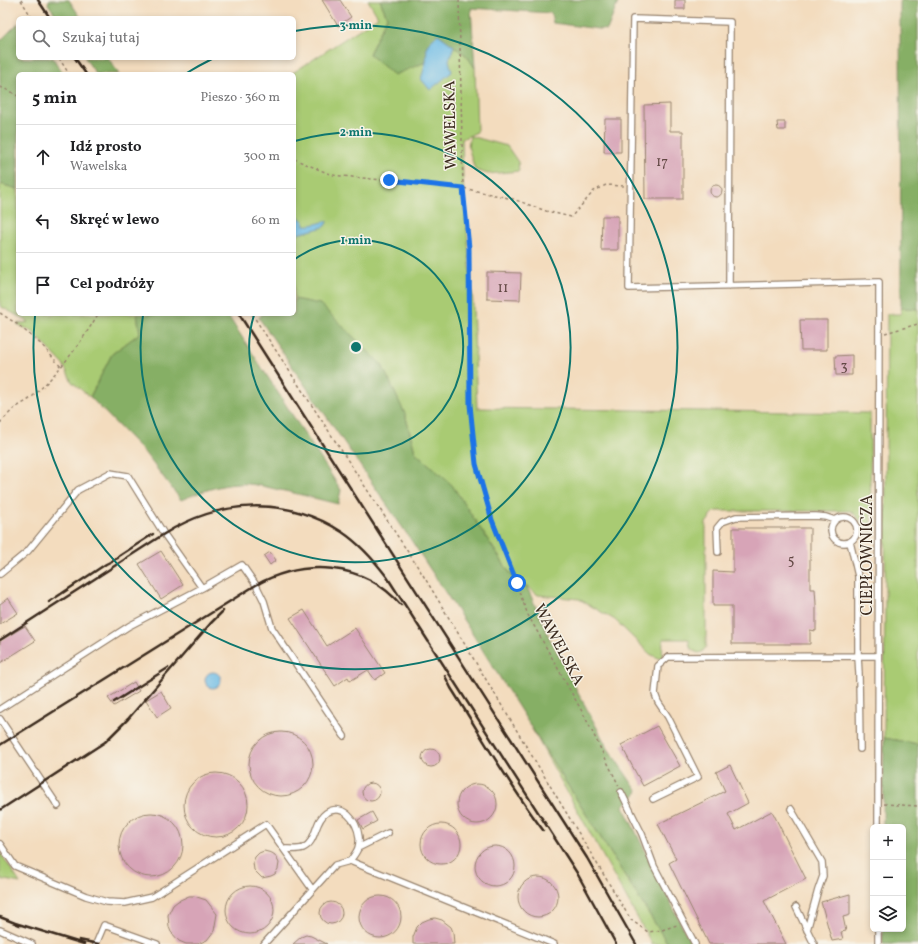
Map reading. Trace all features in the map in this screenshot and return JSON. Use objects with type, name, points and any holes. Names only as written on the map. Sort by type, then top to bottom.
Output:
[{"type":"lane","points":[[633,19],[730,22],[729,286],[629,288],[633,19]]},
{"type":"lane","name":"CIEPŁOWNICZA","points":[[729,286],[879,282],[878,824]]},
{"type":"lane","points":[[0,574],[28,551],[78,490],[110,473],[128,476],[164,534],[202,588]]},
{"type":"lane","points":[[718,552],[717,528],[722,522],[736,517],[816,516],[835,520]]},
{"type":"lane","points":[[846,517],[852,520],[856,524],[857,533],[855,538],[844,544],[838,543],[832,537],[830,528],[835,520],[846,517]]},
{"type":"lane","points":[[850,542],[858,576],[860,749]]},
{"type":"lane","points":[[0,709],[129,626],[202,588],[242,565],[256,585],[264,601],[272,628],[344,736]]},
{"type":"lane","points":[[653,799],[698,777],[655,694],[658,666],[668,657],[878,656]]},
{"type":"lane","points":[[0,719],[58,806]]},
{"type":"lane","points":[[621,792],[642,834],[654,866],[695,944]]},
{"type":"lane","points":[[791,809],[822,862],[823,876],[807,930]]},
{"type":"lane","points":[[284,849],[302,848],[310,842],[321,818],[331,810],[348,812],[359,834],[360,847]]},
{"type":"lane","points":[[0,844],[15,866],[86,896],[107,902],[125,903],[152,897],[266,824],[312,890]]},
{"type":"lane","points":[[350,861],[360,847],[388,833]]},
{"type":"lane","points":[[264,944],[335,865],[350,861],[554,944]]},
{"type":"lane","points":[[796,907],[814,944]]},
{"type":"lane","points":[[96,944],[104,925],[157,944]]},
{"type":"lane","points":[[0,930],[32,944]]},
{"type":"lane","points":[[878,932],[878,944]]},
{"type":"path","points":[[21,0],[31,16]]},
{"type":"path","name":"WAWELSKA","points":[[459,0],[463,188],[469,248],[470,405],[476,464],[492,520],[528,615],[584,715],[621,792]]},
{"type":"path","points":[[60,60],[68,72]]},
{"type":"path","points":[[0,87],[16,95]]},
{"type":"path","points":[[296,160],[332,175],[463,188],[513,198],[546,211],[571,217],[594,191],[606,185],[630,186]]},
{"type":"path","points":[[0,313],[17,324],[42,345],[61,367]]},
{"type":"path","points":[[0,423],[15,408],[32,397],[61,367],[86,334],[97,316]]},
{"type":"path","points":[[253,316],[423,575],[631,920],[648,932],[662,930],[684,922]]},
{"type":"path","points":[[879,334],[918,324]]},
{"type":"path","points":[[878,804],[918,806]]},
{"type":"green space","points":[[49,0],[69,0],[80,16],[57,16],[48,4]]},
{"type":"green space","points":[[368,0],[380,0],[387,17],[369,54],[427,45],[438,34],[467,56],[475,68],[477,132],[462,139],[463,180],[473,304],[477,408],[870,413],[871,532],[851,511],[716,511],[710,515],[706,523],[706,647],[699,653],[692,650],[689,644],[689,639],[663,639],[662,660],[650,654],[615,620],[579,599],[538,595],[509,572],[452,486],[415,452],[405,414],[320,305],[296,299],[296,72],[294,72],[378,17]]},
{"type":"green space","points":[[380,0],[619,0],[607,30],[553,23],[551,13],[471,8],[475,68],[467,56],[438,34],[427,45],[426,62],[394,75],[369,54],[387,17]]},
{"type":"green space","points":[[900,0],[918,0],[918,309],[901,308]]},
{"type":"green space","points":[[16,25],[16,60],[54,60],[62,72],[16,72],[16,188],[0,184],[0,41]]},
{"type":"green space","points":[[86,60],[109,60],[118,72],[95,72]]},
{"type":"green space","points":[[470,136],[507,146],[518,162],[519,171],[488,174],[475,170],[468,146]]},
{"type":"green space","points":[[0,184],[16,188],[16,315],[0,306]]},
{"type":"green space","points":[[296,299],[320,304],[382,365],[405,414],[415,452],[452,485],[509,572],[527,587],[550,639],[607,747],[638,792],[623,806],[691,944],[668,944],[468,627],[411,540],[259,318],[260,316],[296,316]]},
{"type":"green space","points":[[901,308],[918,309],[918,744],[884,738],[887,314],[901,314]]},
{"type":"green space","points":[[18,316],[137,316],[140,333],[112,354],[90,397],[72,382],[63,364],[33,332],[17,324],[29,322]]},
{"type":"green space","points":[[137,316],[228,316],[341,490],[338,504],[252,484],[216,487],[181,500],[144,452],[90,397],[112,354],[140,333]]},
{"type":"green space","points":[[532,729],[668,944],[652,944]]},
{"type":"green space","points":[[884,738],[918,744],[918,944],[883,944],[882,932],[906,932],[906,824],[883,824]]},
{"type":"green space","points":[[0,852],[20,883],[0,879]]},
{"type":"water","points":[[438,34],[454,46],[449,60],[452,72],[430,90],[421,79],[426,62],[427,45]]},
{"type":"water","points":[[296,216],[301,219],[305,225],[328,221],[324,227],[296,234]]},
{"type":"water","points":[[210,672],[216,672],[221,677],[219,686],[216,688],[210,688],[205,683],[205,677]]},
{"type":"building","points":[[322,0],[340,0],[351,17],[338,26]]},
{"type":"building","points":[[675,0],[685,0],[685,9],[675,9]]},
{"type":"building","points":[[670,104],[670,131],[683,131],[683,199],[645,199],[644,105]]},
{"type":"building","points":[[605,119],[621,119],[621,152],[604,152]]},
{"type":"building","points":[[777,122],[785,122],[785,130],[778,130]]},
{"type":"building","points":[[716,185],[720,187],[722,191],[720,195],[716,197],[712,195],[710,191],[712,187]]},
{"type":"building","points":[[602,216],[618,216],[618,250],[601,250]]},
{"type":"building","points":[[487,272],[521,273],[520,300],[487,299]]},
{"type":"building","points":[[800,320],[827,320],[827,350],[801,350]]},
{"type":"building","points":[[852,355],[852,375],[836,375],[835,356]]},
{"type":"building","points":[[733,528],[810,528],[810,589],[815,589],[816,631],[810,630],[810,644],[732,644],[732,606],[713,606],[713,571],[733,572]]},
{"type":"building","points":[[161,551],[183,585],[161,599],[139,564]]},
{"type":"building","points":[[270,552],[276,560],[270,565],[264,556]]},
{"type":"building","points":[[8,598],[18,613],[0,624],[0,604]]},
{"type":"building","points":[[304,610],[327,646],[355,628],[385,673],[375,680],[368,670],[350,681],[348,677],[335,686],[290,618]]},
{"type":"building","points":[[25,626],[35,641],[0,663],[0,641]]},
{"type":"building","points":[[134,682],[139,691],[114,706],[108,698]]},
{"type":"building","points":[[161,691],[171,708],[157,717],[146,700]]},
{"type":"building","points":[[657,726],[680,766],[643,786],[621,745]]},
{"type":"building","points":[[281,732],[299,738],[307,746],[313,764],[307,782],[299,790],[281,796],[263,790],[255,782],[249,764],[255,746],[263,738]]},
{"type":"building","points":[[431,749],[435,750],[439,754],[439,762],[435,766],[431,767],[427,766],[423,762],[422,758],[423,754],[427,750]]},
{"type":"building","points":[[730,765],[748,803],[728,814],[736,830],[772,811],[806,879],[764,901],[786,944],[709,944],[669,863],[676,859],[658,824],[725,791],[716,772]]},
{"type":"building","points":[[216,773],[234,779],[242,787],[248,805],[242,823],[234,831],[216,837],[198,831],[190,823],[184,805],[190,787],[198,779]]},
{"type":"building","points":[[371,783],[377,786],[380,792],[377,798],[371,801],[365,798],[362,792],[365,786]]},
{"type":"building","points":[[481,784],[488,787],[494,793],[497,804],[496,812],[488,821],[481,824],[473,824],[466,821],[458,812],[457,800],[460,793],[469,785]]},
{"type":"building","points":[[372,812],[377,821],[363,829],[358,820]]},
{"type":"building","points":[[151,813],[169,819],[177,827],[183,845],[177,863],[169,871],[151,877],[133,871],[125,863],[119,845],[125,827],[133,819]]},
{"type":"building","points":[[445,824],[452,827],[458,833],[461,844],[460,852],[452,861],[445,864],[437,864],[430,861],[422,852],[421,840],[424,833],[433,825]]},
{"type":"building","points":[[499,846],[506,849],[512,855],[515,866],[514,874],[506,883],[499,886],[491,886],[484,883],[476,874],[475,862],[478,855],[487,847]]},
{"type":"building","points":[[264,851],[275,855],[279,863],[275,874],[262,878],[254,870],[253,862],[259,853]]},
{"type":"building","points":[[542,877],[549,880],[555,886],[558,897],[557,905],[549,914],[542,917],[534,917],[527,914],[519,905],[518,893],[521,886],[530,878]]},
{"type":"building","points":[[245,886],[255,886],[267,893],[274,905],[274,915],[267,927],[255,934],[245,934],[237,930],[230,923],[226,915],[226,905],[230,897],[237,890]]},
{"type":"building","points":[[850,894],[850,915],[843,917],[846,931],[841,932],[843,939],[832,941],[821,902]]},
{"type":"building","points":[[189,896],[206,900],[217,914],[214,931],[207,940],[198,944],[186,944],[179,941],[171,932],[169,927],[168,915],[173,905]]},
{"type":"building","points":[[380,896],[395,902],[401,917],[395,932],[380,938],[365,932],[359,917],[365,902]]},
{"type":"building","points":[[331,902],[339,905],[342,913],[339,921],[331,924],[323,921],[320,913],[323,905]]},
{"type":"building","points":[[435,918],[442,920],[451,927],[454,944],[413,944],[413,937],[417,927],[422,922]]},
{"type":"building","points":[[306,935],[327,944],[293,944],[301,937]]},
{"type":"railway","points":[[38,0],[49,16]]},
{"type":"railway","points":[[76,60],[85,72]]},
{"type":"railway","points":[[240,316],[587,858],[636,944]]},
{"type":"railway","points":[[0,640],[185,522],[230,508],[253,506],[298,512],[321,520],[342,532],[361,547],[387,577],[577,873],[616,944]]},
{"type":"railway","points":[[113,560],[153,534]]},
{"type":"railway","points":[[49,602],[106,564],[118,558]]},
{"type":"railway","points":[[0,745],[256,585],[274,577],[293,571],[313,568],[351,572],[386,590],[401,605]]},
{"type":"railway","points":[[0,810],[105,742],[128,719],[223,611]]},
{"type":"railway","points":[[114,702],[168,668]]},
{"type":"railway","points":[[445,676],[507,778],[543,830]]},
{"type":"railway","points":[[0,917],[20,925]]},
{"type":"railway","points":[[15,923],[84,944]]},
{"type":"railway","points":[[79,940],[99,944]]},
{"type":"route","points":[[389,180],[463,188],[469,248],[470,405],[476,464],[492,520],[517,583]]}]
